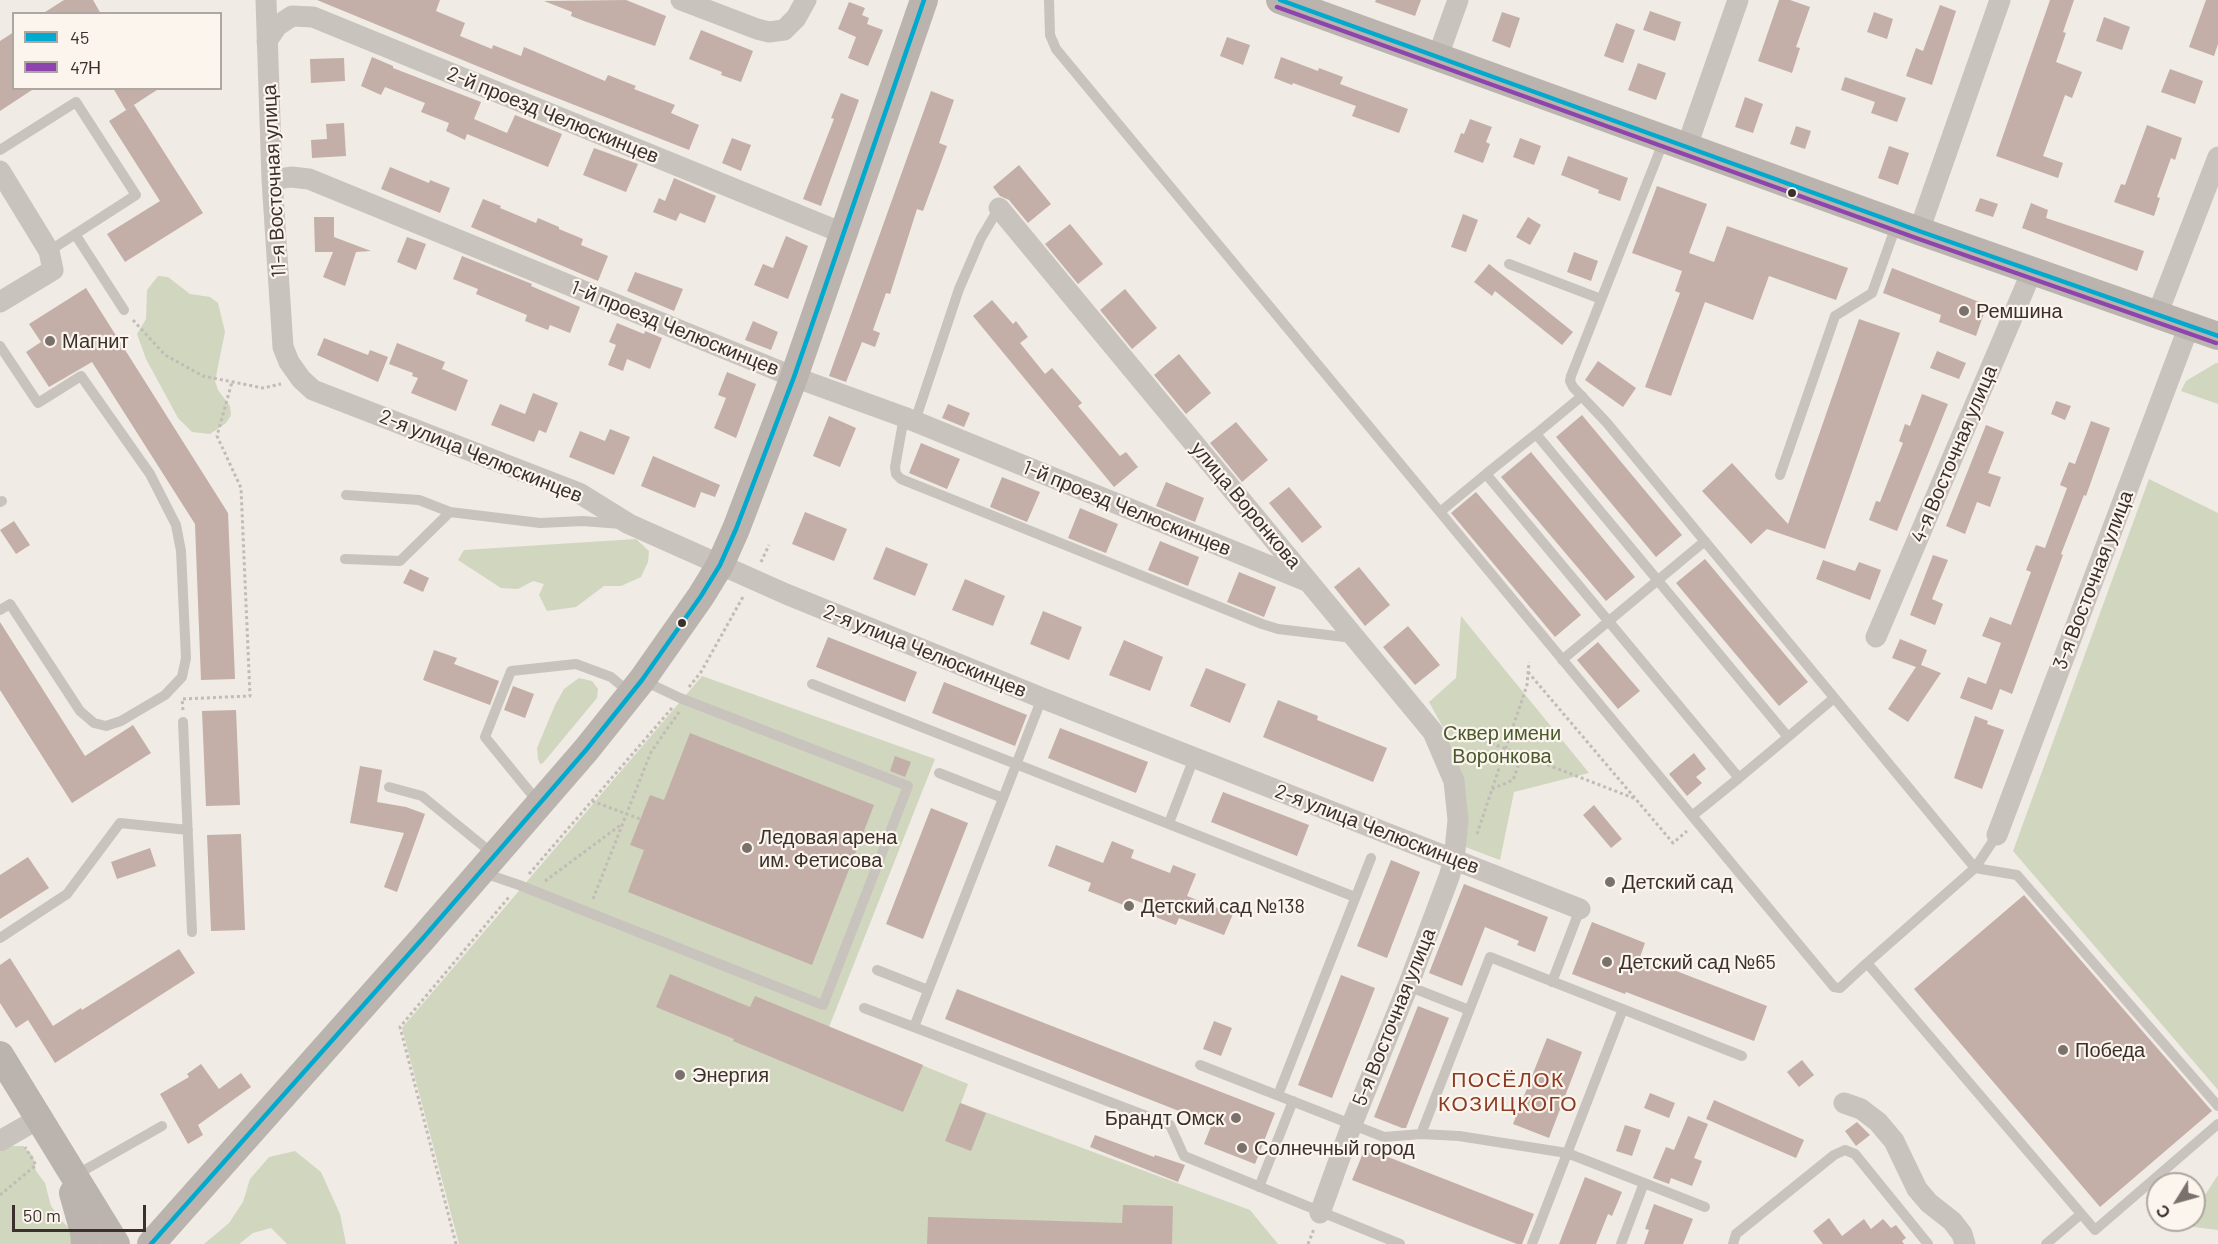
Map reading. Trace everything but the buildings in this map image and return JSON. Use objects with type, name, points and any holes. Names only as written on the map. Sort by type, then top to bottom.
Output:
[{"type":"main road","points":[[1280,0],[1908,227],[2218,336]]},
{"type":"main road","points":[[151,1244],[540,804],[637,687],[680,628],[720,565],[794,377],[845,234],[922,1]]},
{"type":"main road","points":[[0,1055],[18,1130],[69,1168],[116,1244]]},
{"type":"main road","points":[[69,1168],[85,1244]]},
{"type":"street","name":"11-я Восточная улица","points":[[266,0],[272,180],[283,347],[295,370]]},
{"type":"street","points":[[681,0],[770,32],[784,30],[796,18],[806,0]]},
{"type":"street","points":[[1438,56],[1458,0]]},
{"type":"street","points":[[1676,142],[1738,0]]},
{"type":"street","points":[[1908,227],[2000,0]]},
{"type":"street","name":"2-й проезд Челюскинцев","points":[[267,41],[277,26],[292,16],[313,17],[845,234]]},
{"type":"street","points":[[2157,315],[2218,157]]},
{"type":"street","points":[[0,171],[51,261],[0,302]]},
{"type":"street","name":"1-й проезд Челюскинцев","points":[[272,180],[291,177],[309,179],[794,377],[910,419],[1311,583]]},
{"type":"street","name":"улица Воронкова","points":[[999,208],[1433,732],[1454,781],[1458,820]]},
{"type":"street","name":"4-я Восточная улица","points":[[1876,637],[2032,271]]},
{"type":"street","name":"3-я Восточная улица","points":[[1997,835],[2189,326]]},
{"type":"street","name":"2-я улица Челюскинцев","points":[[295,370],[313,390],[579,493],[629,524],[752,579],[1041,698],[1580,909]]},
{"type":"street","name":"5-я Восточная улица","points":[[1320,1213],[1352,1125],[1461,862],[1458,820]]},
{"type":"street","points":[[1844,1103],[1861,1109],[1878,1122],[1894,1141],[1917,1189],[1929,1203],[1952,1221],[1962,1234],[1965,1244]]},
{"type":"lane","points":[[1049,0],[1050,35],[1056,49],[1834,987],[1840,987],[1975,868],[1997,835]]},
{"type":"lane","points":[[0,150],[76,102],[136,195],[75,234],[51,261]]},
{"type":"lane","points":[[1676,142],[1601,299],[1571,376],[1570,381],[1573,387],[1607,423],[1975,868],[2017,875],[2218,1106]]},
{"type":"lane","points":[[999,208],[981,238],[959,289],[910,419],[895,467],[896,474],[901,479],[1262,624],[1278,629],[1356,638]]},
{"type":"lane","points":[[1780,475],[1835,316],[1872,293],[1908,227]]},
{"type":"lane","points":[[75,234],[124,310]]},
{"type":"lane","points":[[1509,264],[1601,299]]},
{"type":"lane","points":[[0,346],[38,404],[81,376],[150,474],[176,525],[180,551],[186,658],[182,677],[165,695],[121,721],[106,726],[94,723],[80,711],[10,603],[0,610]]},
{"type":"lane","points":[[1440,512],[1582,396]]},
{"type":"lane","points":[[1536,434],[1788,736]]},
{"type":"lane","points":[[1486,474],[1739,778]]},
{"type":"lane","points":[[346,495],[419,500],[450,512],[540,523],[583,521],[629,524]]},
{"type":"lane","points":[[345,559],[400,561],[450,512]]},
{"type":"lane","points":[[1562,660],[1705,541]]},
{"type":"lane","points":[[389,787],[422,796],[488,864],[519,885],[823,1005],[908,786],[684,700],[637,687],[576,664],[511,671],[485,737],[540,804]]},
{"type":"lane","points":[[812,684],[1355,897]]},
{"type":"lane","points":[[914,1027],[1041,698]]},
{"type":"lane","points":[[1695,819],[1739,778],[1834,698]]},
{"type":"lane","points":[[183,722],[192,932]]},
{"type":"lane","points":[[1169,823],[1194,758]]},
{"type":"lane","points":[[939,773],[1003,798]]},
{"type":"lane","points":[[0,938],[68,894],[120,823],[188,830]]},
{"type":"lane","points":[[1278,1095],[1371,858]]},
{"type":"lane","points":[[1552,982],[1580,909]]},
{"type":"lane","points":[[1421,1134],[1490,957],[1742,1056]]},
{"type":"lane","points":[[1867,963],[2095,1230],[2218,1124]]},
{"type":"lane","points":[[877,970],[928,990]]},
{"type":"lane","points":[[1408,986],[1469,1010]]},
{"type":"lane","points":[[864,1008],[1170,1125],[1184,1156],[1400,1244]]},
{"type":"lane","points":[[1532,1244],[1623,1009]]},
{"type":"lane","points":[[1200,1065],[1384,1137],[1421,1134],[1459,1136],[1567,1153],[1705,1207]]},
{"type":"lane","points":[[1259,1187],[1293,1101]]},
{"type":"lane","points":[[69,1168],[162,1126]]},
{"type":"lane","points":[[1733,1244],[1736,1234],[1834,1155],[1845,1150],[1855,1154],[1928,1244]]},
{"type":"lane","points":[[1621,1244],[1644,1183]]},
{"type":"lane","points":[[2046,1244],[2081,1214]]},
{"type":"path","points":[[124,310],[165,355],[203,376],[263,388],[295,370]]},
{"type":"path","points":[[183,722],[182,699],[250,696],[241,488],[217,436],[232,382]]},
{"type":"path","points":[[587,912],[651,752],[701,672],[769,544]]},
{"type":"path","points":[[1461,862],[1492,789],[1506,748],[1527,686],[1529,662]]},
{"type":"path","points":[[1528,672],[1673,843],[1695,819]]},
{"type":"path","points":[[456,1244],[400,1027],[519,885],[684,700]]},
{"type":"path","points":[[1452,728],[1638,800]]},
{"type":"path","points":[[1492,789],[1513,780],[1522,755]]},
{"type":"path","points":[[592,801],[640,819]]},
{"type":"path","points":[[532,891],[623,823]]},
{"type":"path","points":[[0,1195],[36,1165],[18,1130]]},
{"type":"green space","points":[[158,276],[168,277],[190,294],[210,297],[218,303],[225,332],[215,381],[218,390],[230,406],[231,415],[226,423],[210,434],[192,432],[178,418],[146,359],[137,334],[146,319],[147,290]]},
{"type":"green space","points":[[2218,363],[2218,404],[2181,391],[2186,381]]},
{"type":"green space","points":[[2149,479],[2218,513],[2218,1090],[2013,851]]},
{"type":"green space","points":[[636,539],[649,551],[648,562],[641,577],[621,586],[604,586],[576,607],[547,611],[539,595],[544,584],[533,581],[518,589],[501,588],[458,560],[464,550]]},
{"type":"green space","name":"Сквер имени Воронкова","points":[[1461,616],[1589,773],[1514,792],[1500,860],[1460,845],[1462,779],[1444,729],[1429,702],[1456,678]]},
{"type":"green space","points":[[702,676],[935,759],[829,1027],[968,1084],[961,1103],[1250,1210],[1278,1244],[459,1244],[402,1028]]},
{"type":"green space","points":[[579,678],[592,681],[598,689],[597,698],[540,764],[537,748],[555,705],[564,689]]},
{"type":"green space","points":[[9,1146],[23,1146],[33,1156],[36,1171],[45,1183],[51,1206],[77,1236],[80,1244],[0,1244],[0,1152]]},
{"type":"green space","points":[[295,1151],[321,1172],[340,1214],[346,1244],[287,1244],[271,1228],[253,1233],[239,1244],[204,1244],[229,1223],[243,1202],[250,1179],[269,1157]]},
{"type":"green space","points":[[2218,1175],[2218,1230],[2206,1228],[2206,1194]]},
{"type":"transit line","name":"45","points":[[151,1244],[424,937],[586,750],[642,680],[701,596],[720,565],[736,529],[794,377],[924,0]]},
{"type":"transit line","name":"45","points":[[1280,0],[1919,231],[2218,336]]},
{"type":"transit line","name":"47Н","points":[[1277,7],[1916,238],[2216,343]]},
{"type":"place","name":"Ремшина","points":[[1964,311]]},
{"type":"place","name":"Магнит","points":[[50,341]]},
{"type":"place","name":"Ледовая арена им. Фетисова","points":[[747,848]]},
{"type":"place","name":"Детский сад","points":[[1610,882]]},
{"type":"place","name":"Детский сад №138","points":[[1129,906]]},
{"type":"place","name":"Детский сад №65","points":[[1607,962]]},
{"type":"place","name":"Победа","points":[[2063,1050]]},
{"type":"place","name":"Энергия","points":[[680,1075]]},
{"type":"place","name":"Брандт Омск","points":[[1236,1118]]},
{"type":"place","name":"Солнечный город","points":[[1242,1148]]},
{"type":"district","name":"ПОСЁЛОК КОЗИЦКОГО","points":[[1508,1092]]}]
